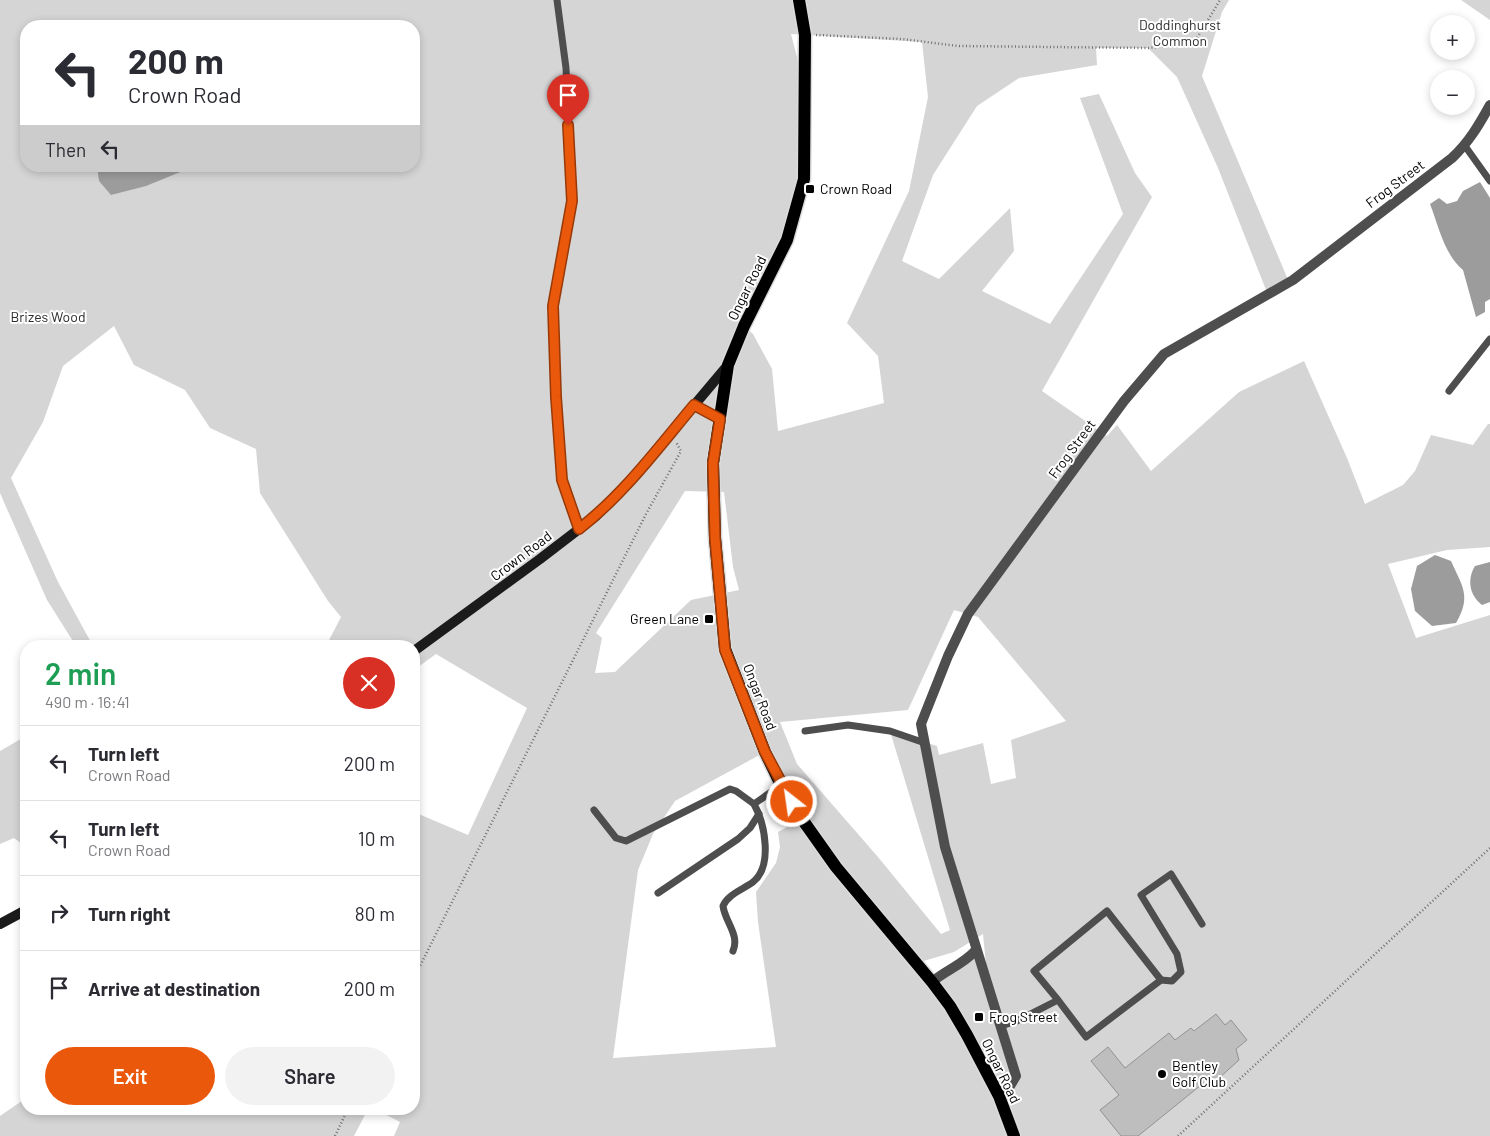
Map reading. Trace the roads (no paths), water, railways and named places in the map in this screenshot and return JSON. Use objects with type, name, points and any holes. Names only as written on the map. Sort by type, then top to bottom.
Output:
[{"type":"main road","name":"Ongar Road","points":[[799,0],[805,35],[804,179],[787,240],[744,326],[728,365],[713,463],[715,538],[725,650],[765,752],[781,785],[836,867],[932,982],[967,1035],[999,1096],[1014,1136]]},
{"type":"street","name":"Frog Street","points":[[999,1096],[1010,1086],[1016,1076],[945,847],[922,724],[948,656],[968,614],[1124,400],[1164,354],[1293,280],[1438,169],[1465,146],[1478,129],[1490,105]]},
{"type":"street","name":"Crown Road","points":[[420,647],[596,516],[632,479],[728,365]]},
{"type":"street","points":[[694,405],[720,419]]},
{"type":"street","points":[[0,924],[20,913]]},
{"type":"street","points":[[932,982],[942,973],[966,960],[976,950]]},
{"type":"lane","points":[[557,0],[566,68],[572,201],[553,306],[556,397],[562,480],[579,529]]},
{"type":"lane","points":[[1465,146],[1490,181]]},
{"type":"lane","points":[[1449,392],[1490,339]]},
{"type":"lane","points":[[805,731],[848,725],[890,731],[925,744]]},
{"type":"lane","points":[[754,804],[781,785]]},
{"type":"lane","points":[[594,810],[616,838],[626,841],[730,789],[754,804],[760,814],[766,858],[762,871],[754,882],[728,899],[722,906],[735,938],[736,943],[733,951]]},
{"type":"lane","points":[[658,893],[738,840],[760,814]]},
{"type":"lane","points":[[1161,980],[1107,911],[1034,971],[1086,1037],[1161,980],[1172,981],[1181,972],[1177,954],[1141,895],[1170,874],[1202,924]]},
{"type":"lane","points":[[1001,1026],[1017,1021],[1058,1000]]},
{"type":"place","name":"Crown Road","points":[[810,189]]},
{"type":"place","name":"Green Lane","points":[[709,619]]},
{"type":"place","name":"Frog Street","points":[[979,1017]]},
{"type":"place","name":"Bentley Golf Club","points":[[1162,1074]]},
{"type":"park label","name":"Doddinghurst Common","points":[[1180,33]]},
{"type":"park label","name":"Brizes Wood","points":[[48,317]]}]
